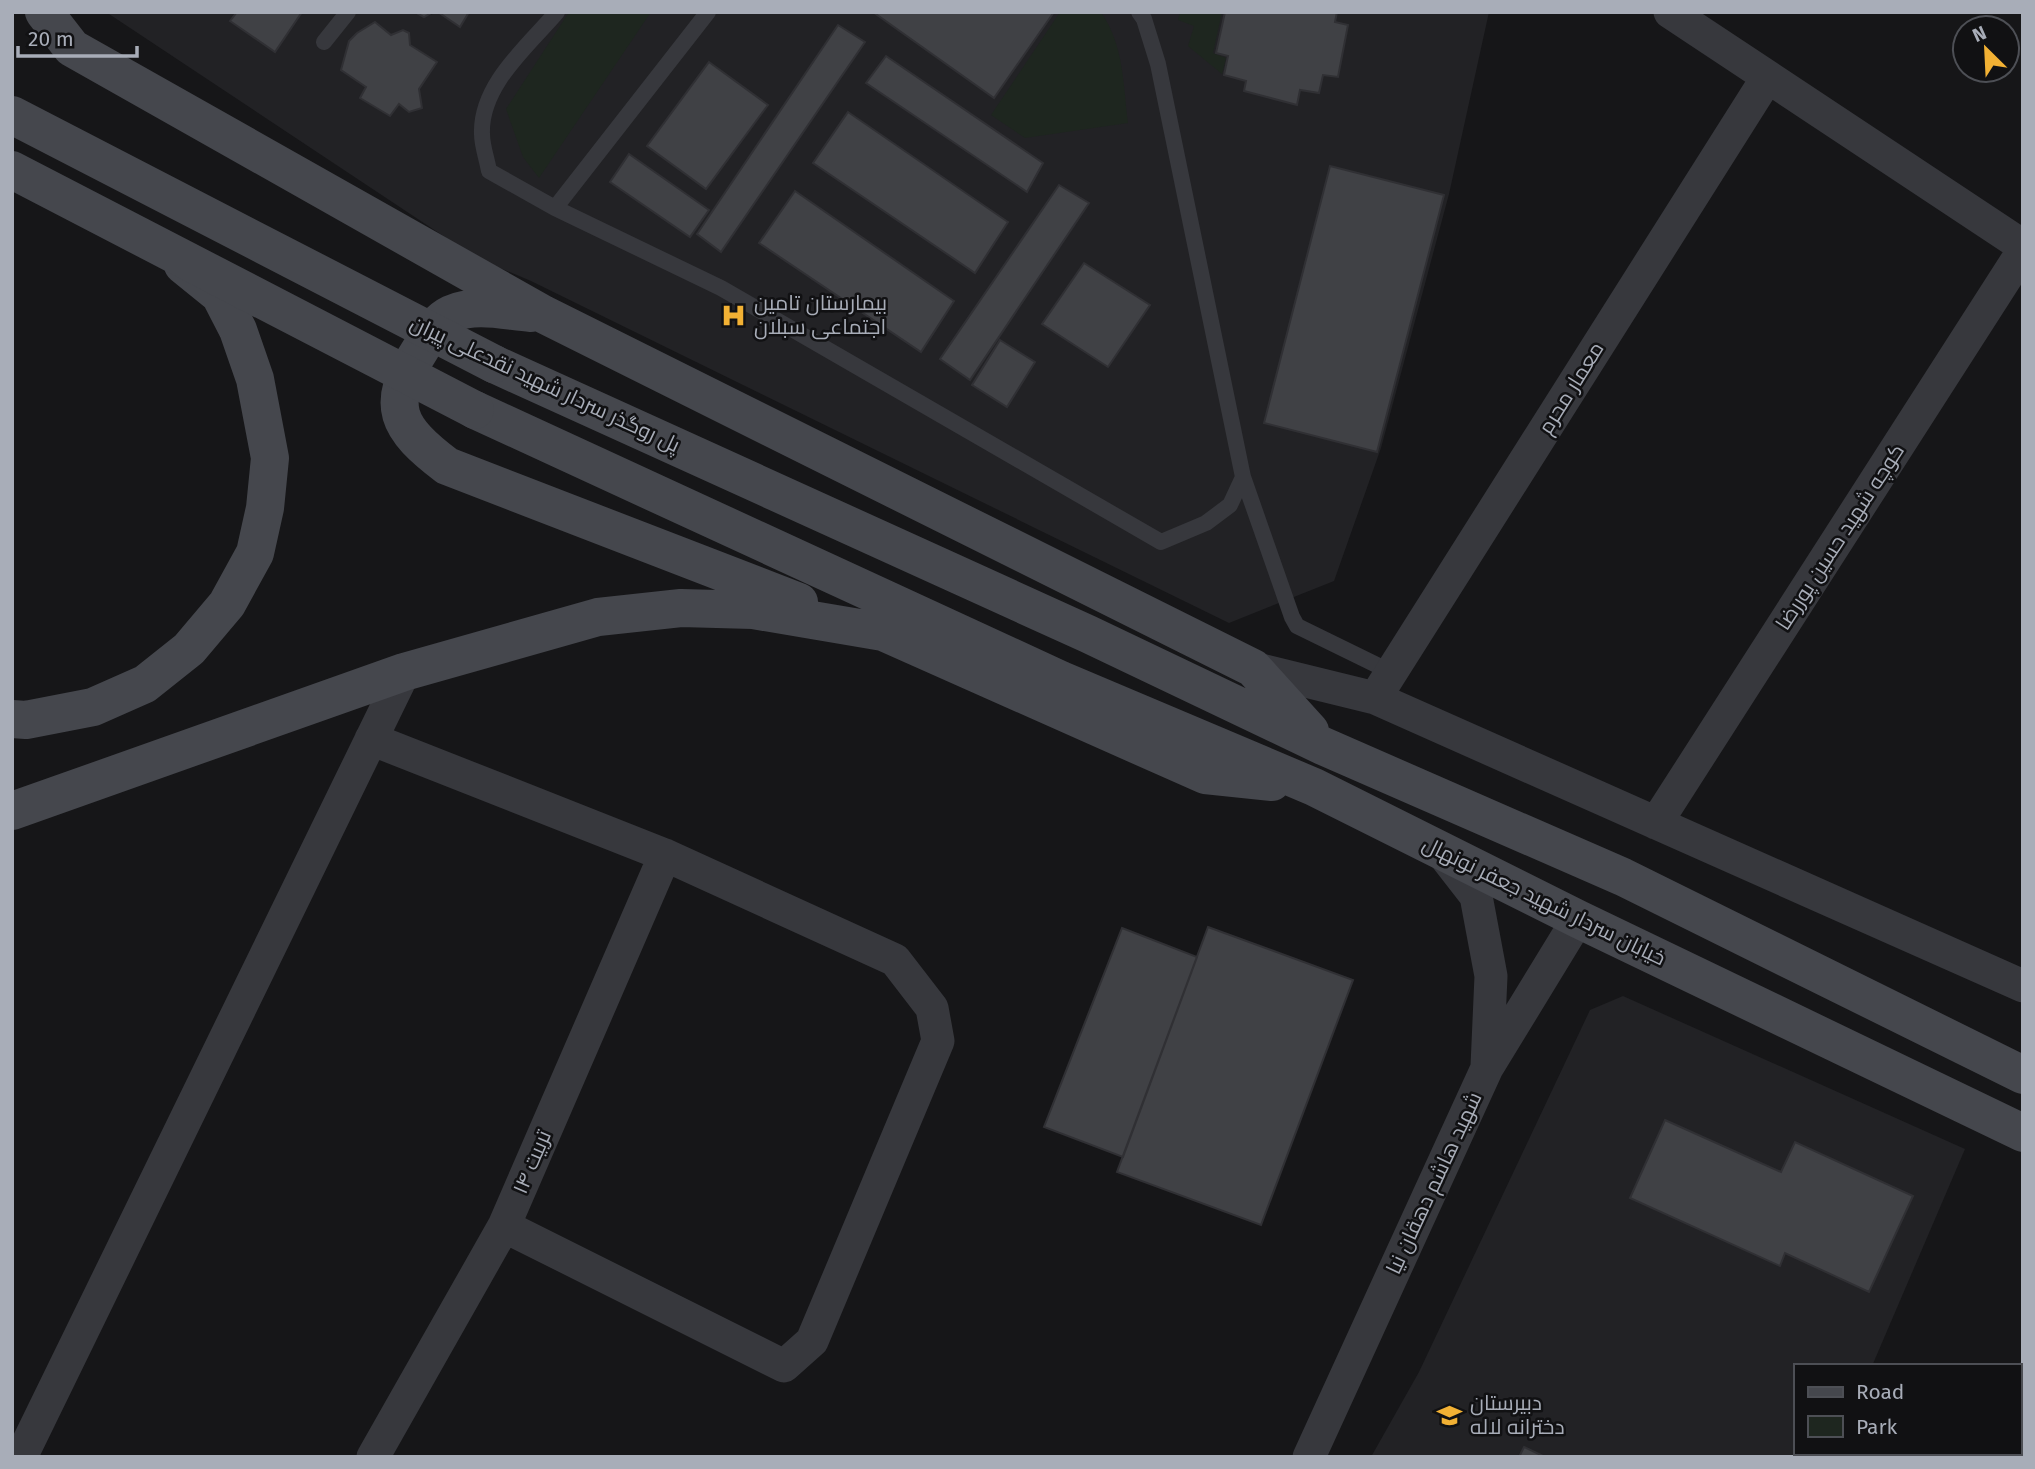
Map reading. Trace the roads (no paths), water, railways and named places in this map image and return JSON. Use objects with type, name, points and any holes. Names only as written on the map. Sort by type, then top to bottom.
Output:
[{"type":"main road","points":[[44,12],[72,48],[543,314],[1252,668],[1323,746],[1623,877],[2023,1075]]},
{"type":"main road","name":"پل روگذر سردار شهید نقدعلی پیران","points":[[12,115],[494,364],[1088,634],[1323,746]]},
{"type":"main road","points":[[12,170],[159,246],[220,295],[238,330],[256,379],[270,458],[265,508],[255,553],[227,604],[189,649],[145,684],[93,707],[26,720],[12,719]]},
{"type":"main road","name":"خیابان سردار شهید جعفر نونهال","points":[[159,246],[475,410],[1060,680],[1314,787],[1578,919],[2023,1133]]},
{"type":"main road","points":[[543,314],[472,308],[449,315],[432,330],[406,370],[399,391],[407,430],[426,450],[447,466],[869,630]]},
{"type":"main road","points":[[12,811],[404,672],[598,617],[681,608],[753,610],[883,632],[1206,775],[1314,787]]},
{"type":"street","points":[[1670,12],[2023,246]]},
{"type":"street","name":"معمار محرم","points":[[1383,685],[1767,78]]},
{"type":"street","name":"کوچه شهید حسین پوررضا","points":[[1657,823],[2023,251]]},
{"type":"street","points":[[1252,668],[1383,685],[1657,823],[2023,986]]},
{"type":"street","points":[[21,1457],[404,672]]},
{"type":"street","points":[[371,739],[665,855],[895,960],[932,1008],[938,1041],[813,1341],[784,1366],[504,1226]]},
{"type":"street","points":[[1441,850],[1476,896],[1491,976],[1487,1068]]},
{"type":"street","name":"تربیت ۱۴","points":[[373,1457],[504,1226],[665,855]]},
{"type":"street","name":"شهید هاشم دهقان نیا","points":[[1309,1457],[1487,1068],[1578,919]]},
{"type":"street","points":[[1326,1417],[1327,1457]]},
{"type":"lane","points":[[324,42],[348,12]]},
{"type":"lane","points":[[557,12],[497,81],[485,109],[482,134],[489,171],[555,208],[721,288],[1161,542],[1206,523],[1230,505],[1243,477]]},
{"type":"lane","points":[[555,208],[708,12]]},
{"type":"lane","points":[[1139,12],[1144,19],[1158,64],[1243,477],[1292,617],[1297,626],[1383,685]]},
{"type":"place","name":"بیمارستان تامین اجتماعی سبلان","points":[[734,315]]},
{"type":"place","name":"دبیرستان دخترانه لاله","points":[[1450,1415]]}]
